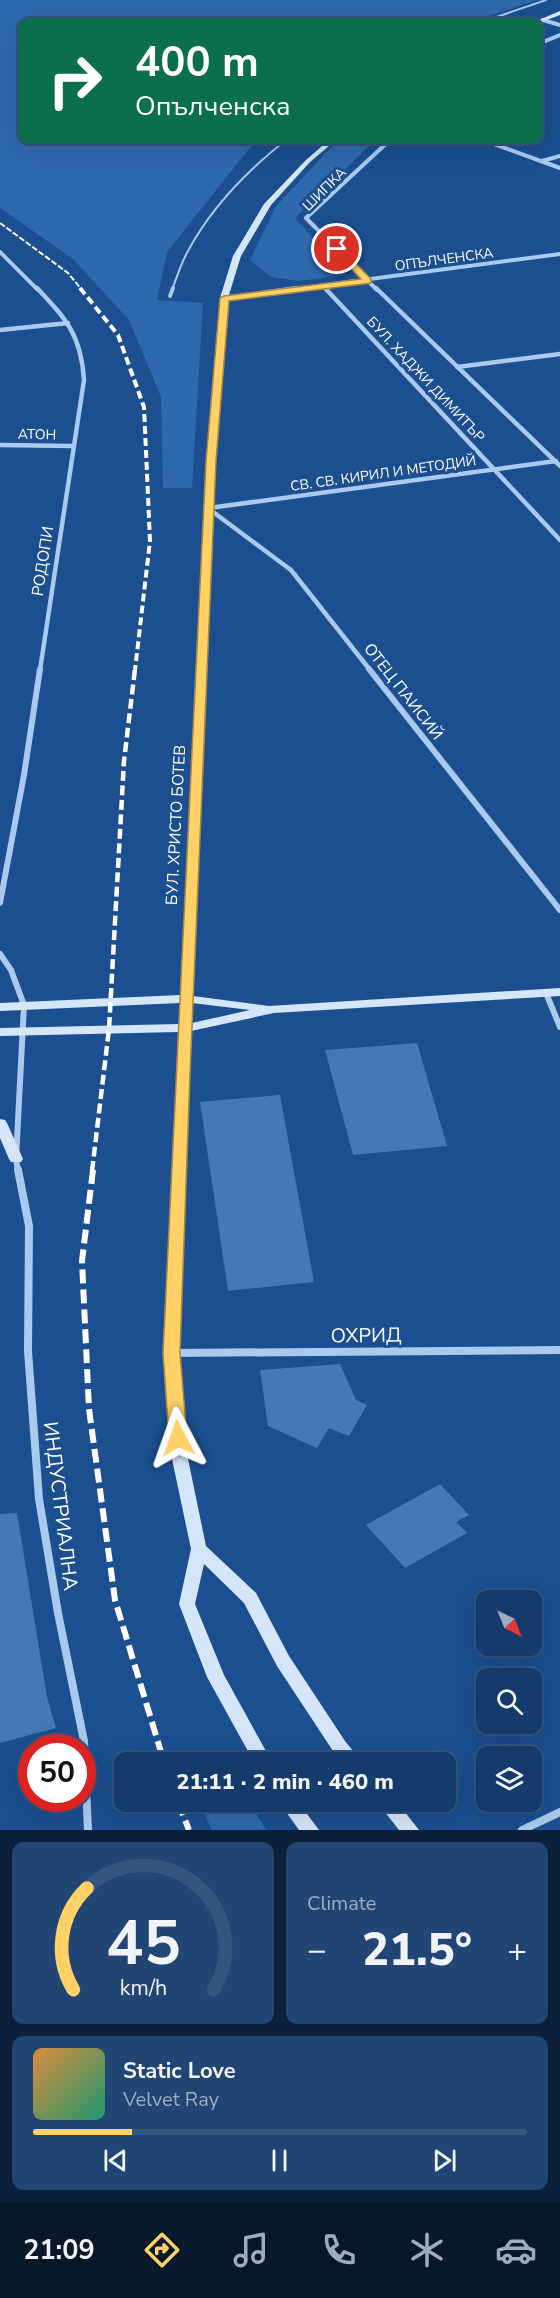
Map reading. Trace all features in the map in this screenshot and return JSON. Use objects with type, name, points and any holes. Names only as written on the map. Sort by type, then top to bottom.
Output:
[{"type":"street","points":[[543,20],[560,13]]},
{"type":"street","points":[[543,22],[560,25]]},
{"type":"street","points":[[543,42],[560,35]]},
{"type":"street","name":"БУЛ. ХРИСТО БОТЕВ","points":[[257,1752],[216,1677],[187,1604],[199,1549],[180,1459],[171,1353],[209,508],[224,298],[237,256],[268,204],[325,144]]},
{"type":"street","name":"ШИПКА","points":[[368,281],[306,218],[386,144]]},
{"type":"street","points":[[494,144],[560,168]]},
{"type":"street","points":[[541,161],[560,156]]},
{"type":"street","name":"РОДОПИ","points":[[0,252],[68,324],[77,338],[82,353],[84,380],[24,775],[0,903]]},
{"type":"street","name":"ОПЪЛЧЕНСКА","points":[[224,298],[368,281],[560,254]]},
{"type":"street","name":"БУЛ. ХАДЖИ ДИМИТЪР","points":[[368,281],[558,461],[560,466]]},
{"type":"street","name":"БУЛ. ХАДЖИ ДИМИТЪР","points":[[324,286],[560,540]]},
{"type":"street","points":[[0,330],[68,324]]},
{"type":"street","points":[[457,367],[560,354]]},
{"type":"street","name":"АТОН","points":[[0,445],[73,446]]},
{"type":"street","name":"СВ. СВ. КИРИЛ И МЕТОДИЙ","points":[[209,508],[558,461]]},
{"type":"street","name":"ОТЕЦ ПАИСИЙ","points":[[209,508],[291,570],[560,910]]},
{"type":"street","points":[[0,954],[10,970],[24,1005]]},
{"type":"street","points":[[0,1032],[185,1028],[274,1009],[560,992]]},
{"type":"street","points":[[546,993],[560,1027]]},
{"type":"street","points":[[0,1006],[187,999],[274,1009]]},
{"type":"street","name":"ИНДУСТРИАЛНА","points":[[24,1005],[16,1159],[29,1226],[28,1351],[39,1499],[58,1613],[84,1741],[88,1830]]},
{"type":"street","points":[[0,1124],[16,1159]]},
{"type":"street","name":"ОХРИД","points":[[171,1353],[560,1350]]},
{"type":"street","points":[[199,1549],[250,1598],[283,1661],[344,1752]]},
{"type":"street","points":[[296,1812],[310,1830]]},
{"type":"street","points":[[395,1812],[410,1830]]},
{"type":"street","points":[[522,1830],[560,1812]]},
{"type":"lane","points":[[494,18],[546,0]]},
{"type":"lane","points":[[170,296],[188,252],[220,206],[268,152],[280,144]]},
{"type":"shaded area","points":[[0,0],[536,0],[484,18],[18,18],[18,144],[253,144],[167,252],[157,300],[203,303],[192,488],[163,488],[161,397],[129,320],[73,259],[0,208]]},
{"type":"shaded area","points":[[334,144],[371,144],[295,218],[346,275],[299,281],[271,277],[250,260],[276,206]]},
{"type":"shaded area","points":[[203,1812],[256,1812],[266,1830],[212,1830]]},
{"type":"building","points":[[417,1043],[447,1146],[353,1155],[325,1050]]},
{"type":"building","points":[[280,1095],[314,1282],[228,1291],[200,1102]]},
{"type":"building","points":[[340,1364],[356,1400],[367,1405],[349,1436],[329,1428],[317,1448],[268,1426],[260,1370]]},
{"type":"building","points":[[440,1484],[469,1515],[456,1522],[467,1533],[405,1568],[366,1525]]},
{"type":"building","points":[[17,1513],[47,1697],[56,1728],[34,1734],[18,1734],[18,1738],[0,1743],[0,1514]]},
{"type":"railway","points":[[0,223],[68,273],[82,290]]},
{"type":"railway","points":[[80,288],[118,335],[144,407],[150,541],[135,670]]},
{"type":"railway","points":[[92,1171],[109,1029],[124,761],[135,669]]},
{"type":"railway","points":[[93,1170],[82,1261],[89,1409],[115,1600],[161,1752]]},
{"type":"railway","points":[[182,1812],[189,1830]]},
{"type":"route","points":[[178,1438],[171,1353],[211,461],[224,298],[368,281],[337,249]]}]
